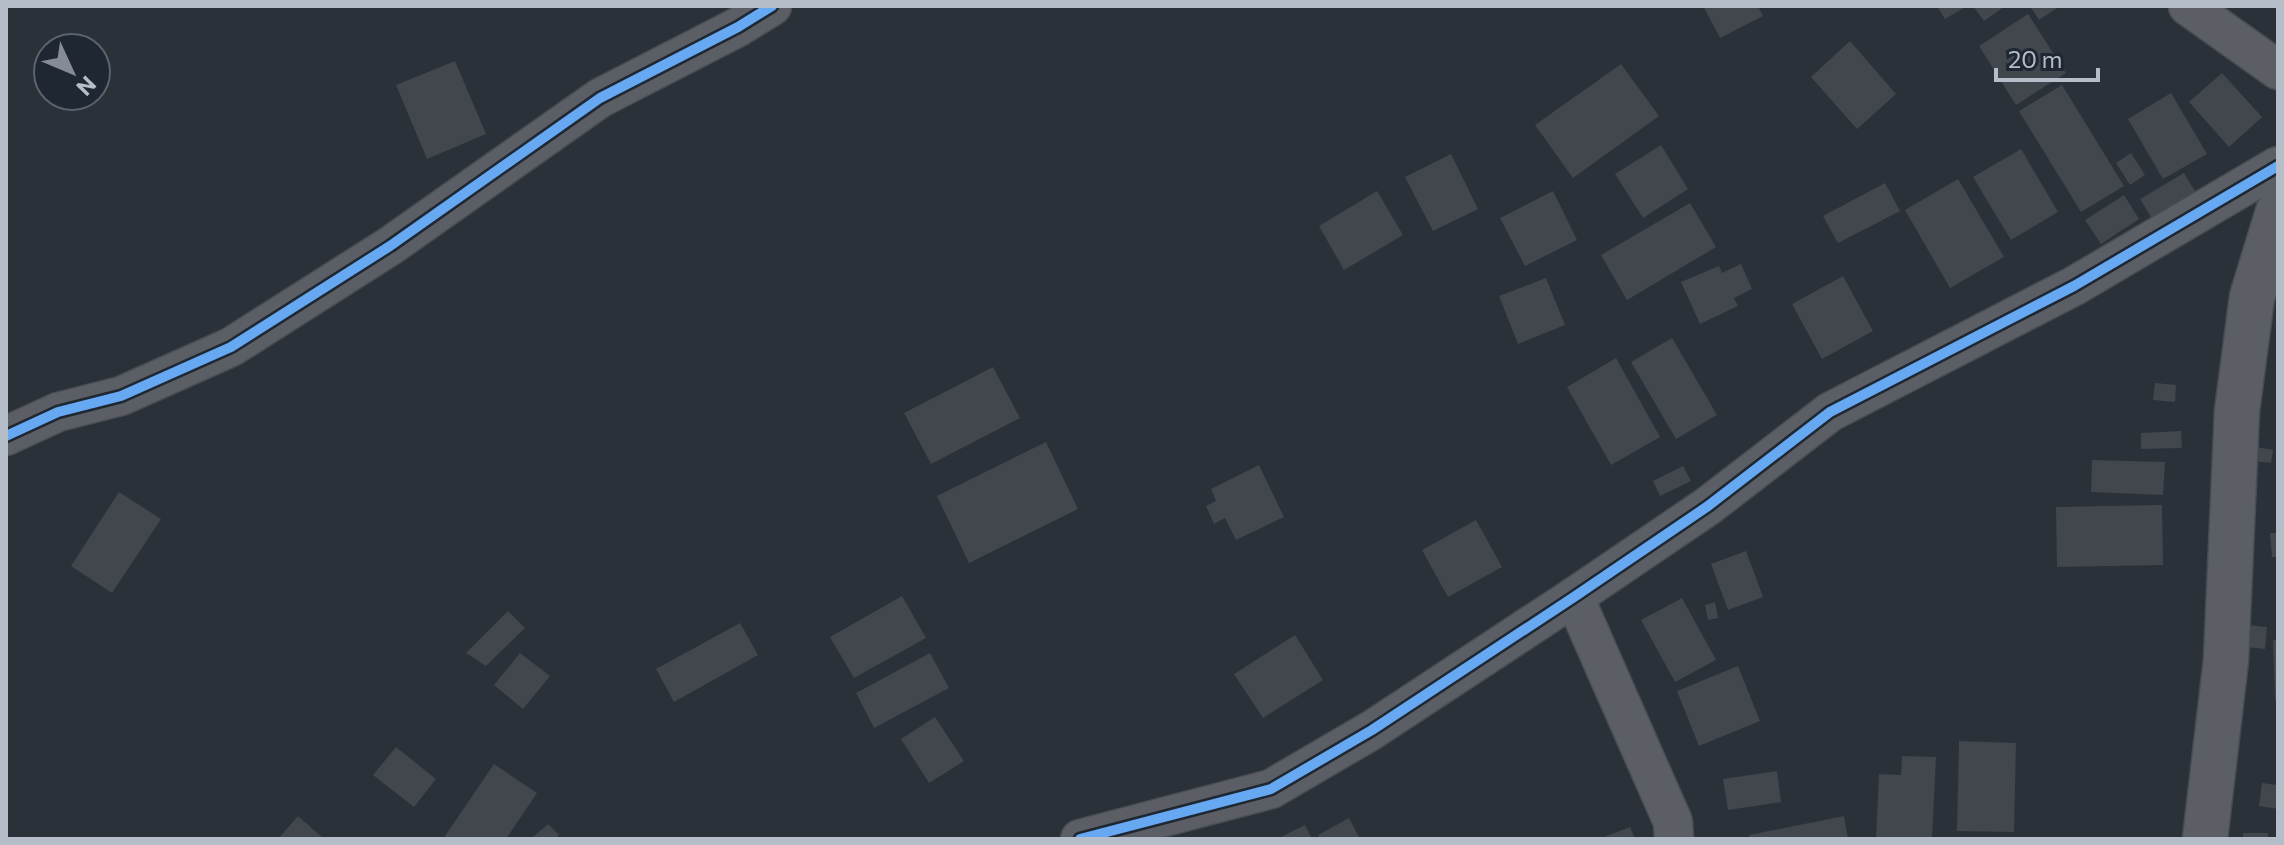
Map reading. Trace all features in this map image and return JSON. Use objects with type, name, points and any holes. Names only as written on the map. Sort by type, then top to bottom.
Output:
[{"type":"street","points":[[6,436],[58,412],[121,396],[231,347],[390,246],[600,98],[735,16],[772,6]]},
{"type":"street","points":[[2194,8],[2278,70]]},
{"type":"street","points":[[1080,839],[1271,789],[1372,730],[1574,597],[1708,506],[1830,412],[2074,286],[2278,166]]},
{"type":"street","points":[[2205,839],[2226,660],[2237,411],[2252,297],[2278,212]]},
{"type":"street","points":[[1574,597],[1673,822],[1674,839]]},
{"type":"building","points":[[1703,6],[1758,6],[1763,16],[1720,38]]},
{"type":"building","points":[[1937,6],[1967,6],[1945,19]]},
{"type":"building","points":[[1973,6],[2005,6],[1984,21]]},
{"type":"building","points":[[2030,6],[2060,6],[2039,20]]},
{"type":"building","points":[[2028,14],[2066,73],[2016,105],[1979,46]]},
{"type":"building","points":[[1850,41],[1896,94],[1857,129],[1811,77]]},
{"type":"building","points":[[455,61],[486,134],[427,159],[396,85]]},
{"type":"building","points":[[1621,64],[1659,116],[1573,178],[1535,125]]},
{"type":"building","points":[[2222,73],[2262,117],[2229,147],[2189,102]]},
{"type":"building","points":[[2062,85],[2124,186],[2081,212],[2019,111]]},
{"type":"building","points":[[2171,93],[2207,154],[2163,179],[2128,119]]},
{"type":"building","points":[[1661,145],[1688,189],[1643,218],[1615,174]]},
{"type":"building","points":[[2021,149],[2058,212],[2011,240],[1973,177]]},
{"type":"building","points":[[2131,153],[2145,175],[2130,185],[2116,163]]},
{"type":"building","points":[[1451,154],[1478,209],[1433,231],[1405,177]]},
{"type":"building","points":[[2184,173],[2196,193],[2152,219],[2140,199]]},
{"type":"building","points":[[1958,179],[2004,257],[1950,288],[1905,210]]},
{"type":"building","points":[[1885,183],[1900,211],[1838,243],[1823,216]]},
{"type":"building","points":[[1377,191],[1403,235],[1344,270],[1319,226]]},
{"type":"building","points":[[1553,191],[1577,240],[1525,266],[1500,218]]},
{"type":"building","points":[[2124,195],[2139,219],[2101,244],[2085,220]]},
{"type":"building","points":[[1690,203],[1716,247],[1627,300],[1601,255]]},
{"type":"building","points":[[1741,264],[1752,289],[1734,298],[1738,306],[1700,324],[1681,282],[1719,266],[1722,273]]},
{"type":"building","points":[[1843,276],[1873,331],[1822,359],[1792,304]]},
{"type":"building","points":[[1546,278],[1565,325],[1518,344],[1499,296]]},
{"type":"building","points":[[1672,338],[1717,415],[1676,439],[1631,362]]},
{"type":"building","points":[[1616,358],[1660,437],[1611,465],[1567,387]]},
{"type":"building","points":[[993,367],[1020,418],[931,464],[904,413]]},
{"type":"building","points":[[2155,383],[2176,385],[2175,402],[2153,400]]},
{"type":"building","points":[[2181,431],[2182,448],[2141,449],[2141,433]]},
{"type":"building","points":[[1046,442],[1078,509],[969,563],[937,496]]},
{"type":"building","points":[[2256,447],[2273,450],[2271,463],[2255,461]]},
{"type":"building","points":[[2092,460],[2165,462],[2163,495],[2091,492]]},
{"type":"building","points":[[1259,465],[1284,517],[1236,540],[1225,518],[1214,524],[1206,506],[1216,501],[1211,489]]},
{"type":"building","points":[[1683,466],[1691,481],[1660,496],[1653,481]]},
{"type":"building","points":[[119,492],[161,519],[112,593],[71,566]]},
{"type":"building","points":[[2162,505],[2163,565],[2057,567],[2056,507]]},
{"type":"building","points":[[1476,520],[1502,567],[1448,597],[1422,550]]},
{"type":"building","points":[[2270,533],[2278,533],[2278,557],[2272,557]]},
{"type":"building","points":[[1746,551],[1763,597],[1728,610],[1711,564]]},
{"type":"building","points":[[902,596],[926,638],[854,678],[830,637]]},
{"type":"building","points":[[1682,598],[1716,660],[1675,682],[1641,620]]},
{"type":"building","points":[[1715,602],[1718,618],[1708,620],[1705,605]]},
{"type":"building","points":[[508,611],[525,628],[486,666],[466,653]]},
{"type":"building","points":[[740,623],[758,655],[674,702],[656,669]]},
{"type":"building","points":[[2248,625],[2267,627],[2265,649],[2246,647]]},
{"type":"building","points":[[1295,635],[1323,680],[1263,718],[1234,674]]},
{"type":"building","points":[[2273,640],[2278,640],[2278,699],[2275,699]]},
{"type":"building","points":[[520,653],[550,676],[523,709],[494,685]]},
{"type":"building","points":[[930,653],[949,688],[874,728],[856,693]]},
{"type":"building","points":[[1738,666],[1760,721],[1699,746],[1677,691]]},
{"type":"building","points":[[935,717],[964,761],[929,783],[901,739]]},
{"type":"building","points":[[1959,741],[2016,743],[2014,832],[1957,831]]},
{"type":"building","points":[[396,747],[436,779],[414,807],[373,775]]},
{"type":"building","points":[[1902,756],[1936,757],[1932,839],[1876,839],[1879,774],[1901,775]]},
{"type":"building","points":[[494,764],[537,793],[506,839],[443,839]]},
{"type":"building","points":[[1777,771],[1781,802],[1728,810],[1723,779]]},
{"type":"building","points":[[2262,783],[2278,785],[2278,809],[2259,806]]},
{"type":"building","points":[[298,816],[324,839],[278,839]]},
{"type":"building","points":[[1844,816],[1848,839],[1750,839],[1749,835]]},
{"type":"building","points":[[1349,818],[1360,839],[1320,839],[1318,835]]},
{"type":"building","points":[[548,824],[559,835],[555,839],[533,837]]},
{"type":"building","points":[[1305,825],[1312,839],[1277,839]]},
{"type":"building","points":[[1630,827],[1635,839],[1599,839]]},
{"type":"building","points":[[2243,833],[2268,833],[2268,839],[2243,839]]},
{"type":"cycle path","points":[[6,436],[58,412],[121,396],[231,347],[390,246],[600,98],[738,27],[772,6]]},
{"type":"cycle path","points":[[1080,839],[1271,789],[1372,730],[1574,597],[1708,506],[1830,412],[2074,286],[2278,166]]}]
